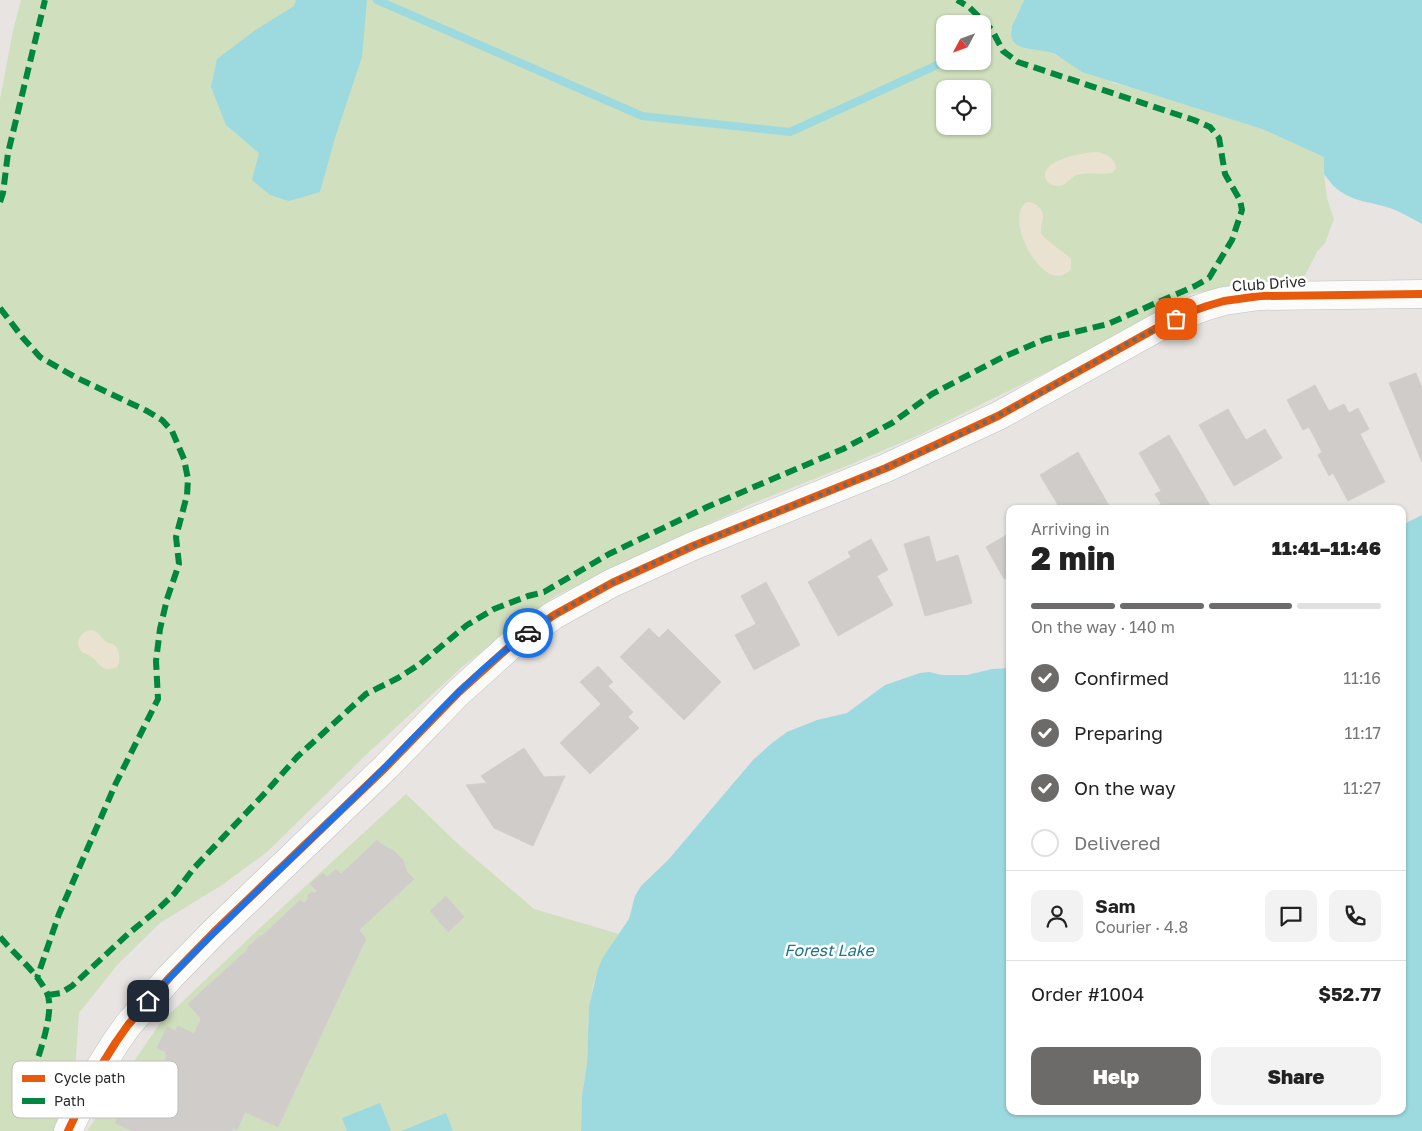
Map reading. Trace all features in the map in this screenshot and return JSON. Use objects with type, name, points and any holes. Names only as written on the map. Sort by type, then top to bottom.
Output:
[{"type":"street","name":"Club Drive","points":[[104,1061],[128,1025],[170,977],[214,932],[386,766],[459,692],[508,647],[554,615],[597,590],[639,570],[693,546],[886,468],[998,416],[1162,325],[1198,309],[1224,301],[1260,296],[1422,294]]},
{"type":"street","name":"Club Drive","points":[[68,1131],[74,1118]]},
{"type":"green space","points":[[21,0],[1024,0],[1012,26],[1011,34],[1024,48],[1049,52],[1114,83],[1262,129],[1325,157],[1324,174],[1327,198],[1334,219],[1325,243],[1317,252],[1301,283],[1192,293],[1057,367],[921,434],[751,504],[555,596],[462,667],[370,751],[267,852],[222,885],[160,923],[118,964],[79,1013],[76,1061],[12,1061],[12,1118],[63,1118],[58,1131],[0,1131],[0,99]]},
{"type":"green space","points":[[406,794],[458,844],[534,909],[619,934],[603,957],[594,982],[589,1006],[587,1064],[582,1095],[581,1131],[87,1131],[96,1118],[178,1118],[178,1061],[134,1061],[160,1023]]},
{"type":"sand","points":[[1099,152],[1113,160],[1116,168],[1112,173],[1077,175],[1060,186],[1052,185],[1046,180],[1045,173],[1054,163],[1076,155]]},
{"type":"sand","points":[[1027,202],[1036,204],[1042,211],[1041,233],[1043,236],[1071,259],[1071,269],[1061,276],[1050,274],[1039,265],[1023,238],[1019,223],[1020,210]]},
{"type":"sand","points":[[90,630],[99,634],[106,642],[118,649],[119,662],[117,667],[108,669],[102,667],[79,649],[79,638]]},
{"type":"water","points":[[296,0],[367,0],[362,57],[335,138],[320,192],[289,201],[270,195],[252,180],[259,153],[226,125],[211,87],[217,59],[254,31],[294,6]]},
{"type":"water","points":[[1024,0],[1422,0],[1422,224],[1390,208],[1356,199],[1343,193],[1333,186],[1324,174],[1324,157],[1262,129],[1082,72],[1055,54],[1017,45],[1013,41],[1011,34],[1012,26]]},
{"type":"water","name":"Forest Lake","points":[[1422,515],[1422,1131],[581,1131],[582,1095],[587,1064],[589,1006],[598,969],[603,957],[629,919],[635,896],[641,886],[669,859],[753,760],[787,732],[817,720],[847,713],[885,685],[920,673],[967,675],[992,669],[1006,668],[1006,1115],[1406,1115],[1406,523]]},
{"type":"water","points":[[380,1103],[391,1131],[347,1131],[342,1118]]},
{"type":"water","points":[[446,1113],[453,1131],[401,1131]]},
{"type":"building","points":[[1416,373],[1422,388],[1422,462],[1389,383]]},
{"type":"building","points":[[1315,385],[1329,411],[1344,404],[1349,413],[1358,408],[1369,429],[1360,434],[1385,482],[1348,501],[1333,473],[1329,476],[1318,455],[1322,452],[1309,427],[1303,430],[1287,400]]},
{"type":"building","points":[[1228,409],[1246,440],[1265,429],[1282,458],[1234,486],[1199,425]]},
{"type":"building","points":[[1169,435],[1210,505],[1159,505],[1161,504],[1155,494],[1161,491],[1139,453]]},
{"type":"building","points":[[1078,452],[1109,505],[1058,505],[1040,475]]},
{"type":"building","points":[[1006,535],[1006,578],[1004,579],[986,547]]},
{"type":"building","points":[[929,536],[936,562],[958,555],[972,603],[925,616],[904,544]]},
{"type":"building","points":[[871,539],[888,570],[877,576],[893,605],[838,636],[808,582],[851,557],[848,552]]},
{"type":"building","points":[[766,582],[800,645],[754,670],[735,635],[756,624],[741,596]]},
{"type":"building","points":[[649,628],[659,638],[668,629],[721,682],[684,720],[620,657]]},
{"type":"building","points":[[598,666],[613,682],[608,686],[633,712],[628,717],[639,728],[590,774],[560,743],[601,704],[580,682]]},
{"type":"building","points":[[524,748],[544,777],[565,776],[533,846],[494,828],[466,785],[487,783],[481,776]]},
{"type":"building","points":[[377,840],[394,851],[403,860],[407,872],[414,879],[359,930],[366,939],[278,1127],[245,1112],[237,1130],[233,1128],[232,1131],[132,1131],[115,1123],[117,1118],[178,1118],[178,1061],[165,1061],[167,1056],[166,1052],[157,1048],[167,1027],[176,1031],[178,1026],[194,1034],[201,1019],[188,1004],[300,900],[304,903],[308,899],[308,895],[312,892],[315,893],[317,891],[310,884],[323,873],[327,877],[336,869],[341,874]]},
{"type":"building","points":[[446,896],[464,917],[448,932],[430,911]]},
{"type":"waterway","points":[[377,0],[642,116],[790,132],[936,66]]},
{"type":"marked path","points":[[0,202],[3,193],[8,153],[45,0]]},
{"type":"marked path","points":[[48,995],[61,993],[72,986],[156,911],[175,893],[194,868],[297,757],[366,694],[398,678],[420,664],[467,625],[494,609],[544,592],[609,554],[707,507],[843,449],[892,423],[932,394],[1003,357],[1046,339],[1108,324],[1209,278],[1232,240],[1242,210],[1240,200],[1225,174],[1219,138],[1210,127],[1018,62],[1003,51],[992,30],[969,7],[957,0]]},
{"type":"marked path","points":[[0,308],[40,357],[75,377],[162,420],[172,431],[184,459],[188,479],[187,495],[176,537],[179,564],[167,599],[160,629],[156,661],[158,699],[116,783],[59,914],[37,978]]},
{"type":"marked path","points":[[0,937],[37,978],[47,993],[49,1012],[37,1061]]},
{"type":"cycle path","points":[[104,1061],[128,1025],[170,977],[214,932],[386,767],[459,692],[509,647],[554,615],[612,583],[693,546],[886,468],[998,416],[1162,325],[1190,312],[1224,301],[1260,296],[1422,294]]},
{"type":"cycle path","points":[[68,1131],[74,1118]]},
{"type":"way so far","points":[[528,633],[554,615],[612,583],[693,546],[886,468],[998,416],[1176,319]]},
{"type":"route","points":[[148,1001],[214,932],[386,766],[459,692],[508,647],[528,633]]}]
